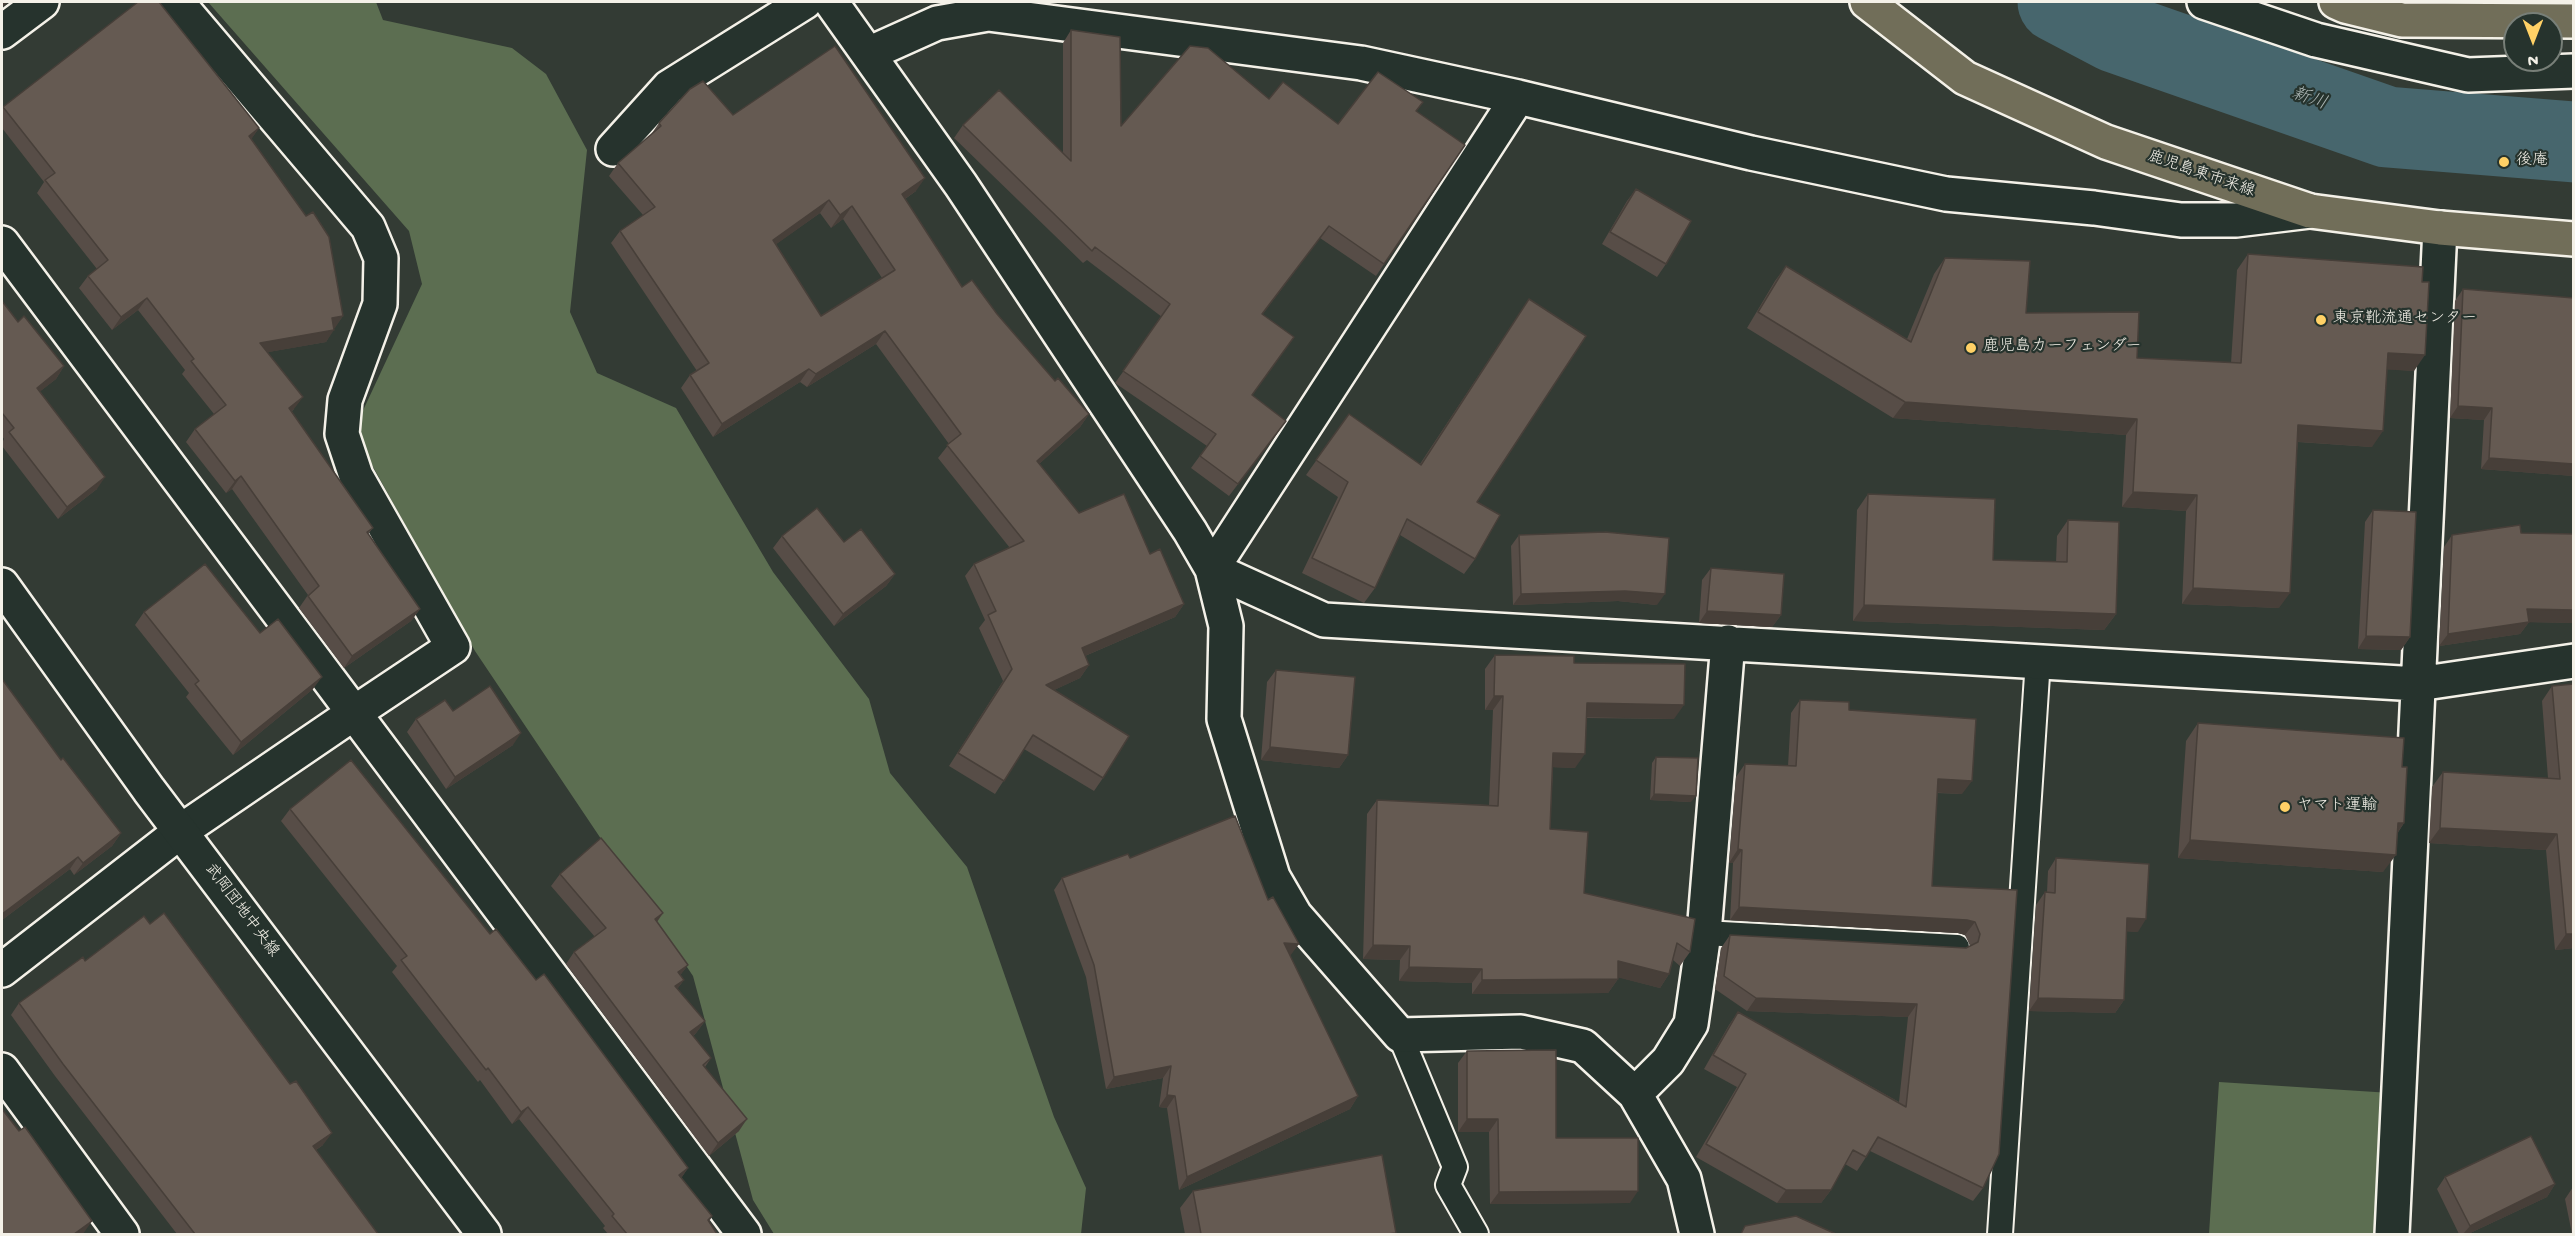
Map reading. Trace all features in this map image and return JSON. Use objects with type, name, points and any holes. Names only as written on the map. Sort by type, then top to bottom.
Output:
[{"type":"main road","name":"鹿児島東市来線","points":[[1867,2],[1965,78],[2106,142],[2310,212],[2440,228],[2574,239]]},
{"type":"main road","points":[[2336,2],[2402,20],[2574,21]]},
{"type":"street","points":[[2,32],[42,2]]},
{"type":"street","points":[[2,970],[181,831],[453,647],[356,476],[342,434],[345,400],[380,304],[381,258],[368,227],[177,2]]},
{"type":"street","points":[[613,149],[669,87],[805,2]]},
{"type":"street","points":[[831,2],[961,185],[1190,531],[1212,569],[1226,626],[1224,719],[1273,877],[1295,915],[1400,1035],[1521,1032],[1582,1046],[1635,1094],[1684,1179],[1697,1234]]},
{"type":"street","points":[[2204,2],[2316,40],[2468,75],[2574,71]]},
{"type":"street","points":[[868,54],[937,23],[987,14],[1361,63],[1518,97],[1751,153],[1946,194],[2094,208],[2181,220],[2236,220],[2310,212]]},
{"type":"street","points":[[1212,569],[1518,97]]},
{"type":"street","points":[[2392,1234],[2440,228]]},
{"type":"street","points":[[2,243],[744,1234]]},
{"type":"street","points":[[1212,569],[1324,620],[2418,684],[2574,661]]},
{"type":"street","name":"武岡団地中央線","points":[[2,585],[181,831],[484,1234]]},
{"type":"street","points":[[1635,1094],[1668,1061],[1691,1024],[1704,933],[1728,642]]},
{"type":"street","points":[[2,1070],[122,1234]]},
{"type":"lane","points":[[2000,1234],[2038,660]]},
{"type":"lane","points":[[1704,933],[1957,947]]},
{"type":"lane","points":[[1400,1035],[1455,1167],[1448,1185],[1476,1234]]},
{"type":"green space","points":[[208,2],[376,2],[383,20],[512,48],[546,74],[587,150],[570,312],[597,373],[676,408],[773,572],[869,699],[890,773],[967,867],[1054,1117],[1086,1188],[1081,1234],[774,1234],[753,1200],[693,976],[475,651],[361,445],[359,419],[422,284],[409,231]]},
{"type":"green space","points":[[2219,1082],[2391,1093],[2381,1234],[2209,1234]]},
{"type":"building","points":[[138,2],[159,2],[259,128],[249,136],[306,216],[313,212],[329,237],[343,316],[332,318],[334,330],[260,343],[303,397],[289,408],[373,528],[367,532],[420,609],[352,656],[308,596],[319,586],[241,476],[235,481],[195,429],[226,405],[191,361],[194,359],[147,298],[121,317],[88,276],[108,260],[45,180],[55,173],[3,107]]},
{"type":"building","points":[[1071,30],[1120,37],[1121,126],[1190,46],[1208,48],[1269,99],[1283,82],[1338,124],[1378,72],[1423,102],[1416,111],[1465,145],[1384,264],[1329,226],[1262,314],[1294,337],[1252,395],[1286,421],[1238,484],[1200,456],[1216,434],[1123,371],[1170,304],[1095,247],[1092,251],[963,125],[999,90],[1071,161]]},
{"type":"building","points":[[835,46],[925,178],[902,194],[962,287],[972,280],[997,314],[1055,381],[1058,378],[1089,414],[1037,461],[1079,513],[1124,494],[1150,554],[1160,549],[1184,604],[1082,648],[1089,665],[1046,685],[1129,736],[1103,778],[1033,735],[1004,781],[958,753],[1012,669],[988,615],[996,611],[974,564],[1024,541],[947,445],[961,434],[885,331],[816,374],[809,369],[722,424],[690,375],[709,363],[620,231],[655,207],[618,163],[661,126],[659,123],[690,89],[703,81],[733,115]],"holes":[[[829,200],[840,215],[852,206],[895,270],[821,316],[773,240]]]},
{"type":"building","points":[[1636,189],[1691,221],[1666,264],[1610,232]]},
{"type":"building","points":[[2248,254],[2423,267],[2422,282],[2429,282],[2425,355],[2388,353],[2383,431],[2298,425],[2290,593],[2193,588],[2197,495],[2133,492],[2137,419],[1905,402],[1758,312],[1786,266],[1911,342],[1945,258],[2030,261],[2026,313],[2139,312],[2137,358],[2241,363]]},
{"type":"building","points":[[2463,289],[2574,298],[2574,464],[2489,458],[2492,408],[2458,406]]},
{"type":"building","points":[[1529,299],[1586,336],[1477,502],[1500,515],[1475,559],[1407,519],[1375,588],[1312,558],[1348,482],[1316,460],[1349,414],[1421,465]]},
{"type":"building","points":[[2,301],[18,322],[24,316],[64,366],[37,388],[105,477],[67,507],[9,432],[14,428],[2,413]]},
{"type":"building","points":[[1868,494],[1995,499],[1993,560],[2067,562],[2068,520],[2119,522],[2116,614],[1864,605]]},
{"type":"building","points":[[817,508],[844,542],[861,529],[895,574],[843,614],[782,536]]},
{"type":"building","points":[[2373,510],[2416,512],[2410,637],[2366,636]]},
{"type":"building","points":[[2520,525],[2521,533],[2574,534],[2574,610],[2527,609],[2529,622],[2448,634],[2452,535]]},
{"type":"building","points":[[1605,532],[1669,538],[1665,594],[1625,591],[1521,594],[1519,535]]},
{"type":"building","points":[[205,564],[260,633],[278,619],[322,677],[241,742],[195,684],[199,681],[144,612]]},
{"type":"building","points":[[1711,568],[1784,574],[1781,615],[1707,611]]},
{"type":"building","points":[[1495,655],[1574,656],[1574,663],[1685,664],[1684,705],[1587,703],[1585,754],[1553,753],[1550,829],[1588,832],[1584,893],[1695,919],[1690,952],[1677,943],[1669,974],[1618,961],[1618,979],[1482,980],[1482,969],[1409,967],[1410,946],[1373,945],[1377,800],[1498,806],[1503,696],[1494,696]]},
{"type":"building","points":[[1276,670],[1355,677],[1348,755],[1270,747]]},
{"type":"building","points":[[2,679],[61,760],[63,758],[121,833],[83,863],[78,857],[2,914]]},
{"type":"building","points":[[2574,684],[2574,934],[2566,934],[2557,834],[2440,828],[2443,772],[2560,779],[2552,686]]},
{"type":"building","points":[[490,686],[521,733],[455,777],[416,719],[445,700],[453,711]]},
{"type":"building","points":[[1800,700],[1849,702],[1849,710],[1976,719],[1972,781],[1938,779],[1932,886],[2017,890],[1999,1154],[1983,1188],[1878,1137],[1866,1157],[1853,1150],[1831,1190],[1786,1190],[1706,1144],[1746,1074],[1713,1055],[1738,1012],[1906,1107],[1917,1004],[1756,998],[1724,976],[1730,935],[1966,948],[1978,942],[1980,934],[1975,922],[1967,920],[1739,907],[1742,850],[1738,849],[1745,764],[1796,766]]},
{"type":"building","name":"ヤマト運輸","points":[[2198,723],[2404,738],[2402,767],[2407,767],[2404,823],[2398,823],[2396,855],[2190,840]]},
{"type":"building","points":[[1656,757],[1698,758],[1696,796],[1654,794]]},
{"type":"building","points":[[351,760],[490,934],[496,929],[536,980],[544,974],[688,1168],[679,1175],[712,1216],[708,1220],[717,1234],[627,1234],[612,1216],[614,1214],[528,1107],[521,1112],[401,960],[407,956],[290,809]]},
{"type":"building","points":[[1235,816],[1268,900],[1273,897],[1299,944],[1284,943],[1358,1096],[1187,1177],[1175,1096],[1167,1095],[1171,1066],[1114,1077],[1094,965],[1062,878],[1128,854],[1130,858]]},
{"type":"building","points":[[601,838],[663,913],[655,919],[688,965],[678,972],[684,980],[675,986],[705,1021],[690,1032],[711,1058],[703,1065],[747,1119],[718,1143],[574,952],[606,928],[560,874]]},
{"type":"building","points":[[2056,858],[2149,864],[2146,919],[2127,918],[2124,1000],[2038,998],[2045,892],[2055,893]]},
{"type":"building","points":[[164,913],[290,1084],[296,1081],[332,1133],[313,1146],[378,1234],[195,1234],[63,1064],[19,1003],[83,957],[85,961],[144,916],[150,924]]},
{"type":"building","points":[[1556,1050],[1556,1138],[1638,1138],[1638,1191],[1499,1192],[1498,1119],[1467,1119],[1467,1051]]},
{"type":"building","points":[[2,1109],[19,1131],[25,1127],[92,1221],[74,1234],[2,1234]]},
{"type":"building","points":[[2531,1136],[2555,1184],[2470,1226],[2445,1177]]},
{"type":"building","points":[[1382,1155],[1396,1233],[1201,1234],[1193,1191]]},
{"type":"building","points":[[1796,1216],[1836,1234],[1741,1234],[1745,1226]]},
{"type":"waterway","name":"新川","points":[[2058,2],[2115,32],[2387,127],[2574,142]]},
{"type":"place","name":"後庵","points":[[2504,162]]},
{"type":"place","name":"東京靴流通センター","points":[[2321,320]]},
{"type":"place","name":"鹿児島カーフェンダー","points":[[1971,348]]},
{"type":"place","name":"ヤマト運輸","points":[[2285,807]]}]
